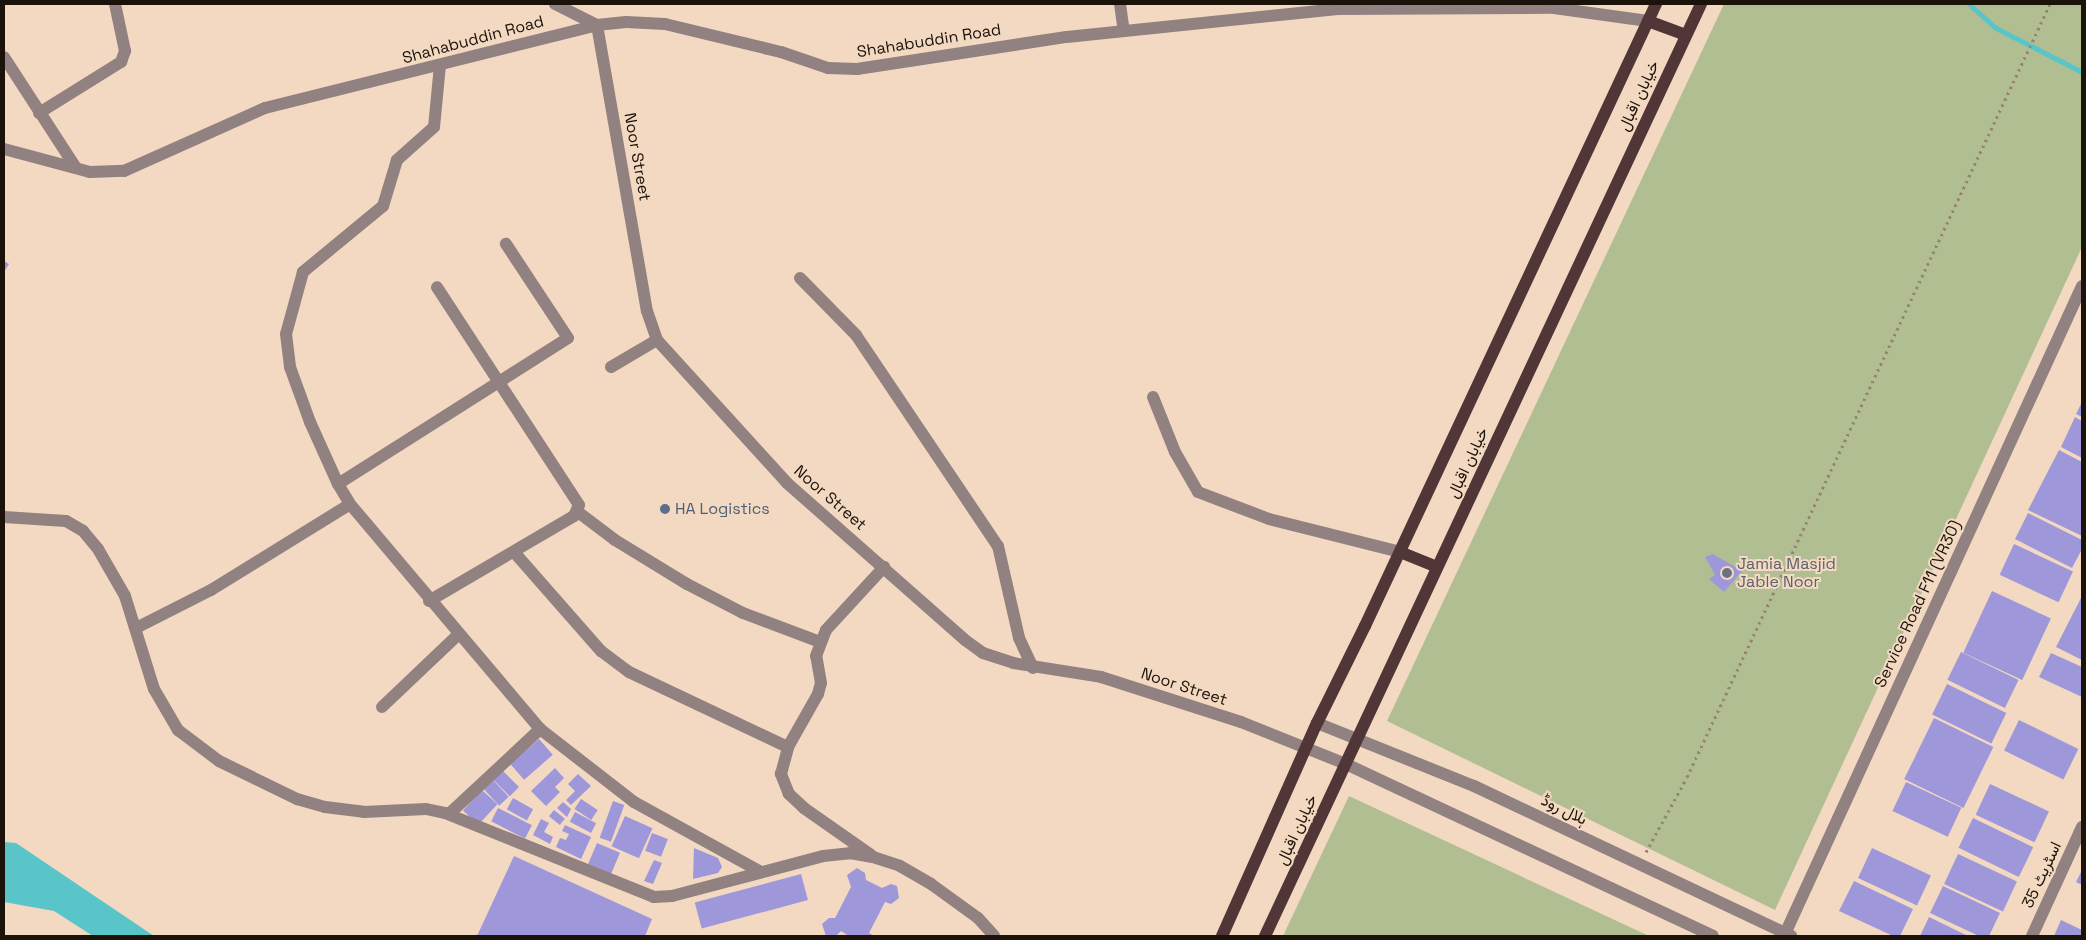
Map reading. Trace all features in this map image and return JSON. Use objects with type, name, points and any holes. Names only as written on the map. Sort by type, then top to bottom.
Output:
[{"type":"main road","name":"خیابان اقبال","points":[[1222,936],[1317,723],[1400,552],[1656,4]]},
{"type":"main road","name":"خیابان اقبال","points":[[1266,936],[1701,4]]},
{"type":"main road","points":[[1648,21],[1686,35]]},
{"type":"main road","points":[[1400,552],[1437,567]]},
{"type":"street","points":[[39,113],[121,62],[125,51],[115,4]]},
{"type":"street","points":[[555,4],[597,26]]},
{"type":"street","points":[[1120,4],[1124,31]]},
{"type":"street","name":"Shahabuddin Road","points":[[4,150],[104,174],[124,171],[265,108],[597,26],[626,22],[665,24],[781,52],[828,68],[857,70],[1124,31],[1278,13],[1401,7],[1582,10],[1648,21]]},
{"type":"street","name":"Noor Street","points":[[597,26],[647,311],[657,340],[787,484],[884,566],[965,640],[983,653],[1033,668],[1100,677],[1241,722],[1307,749]]},
{"type":"street","points":[[4,57],[76,168]]},
{"type":"street","points":[[440,65],[434,127],[396,160],[383,206],[303,272],[286,334],[290,367],[338,484],[350,504],[458,636],[540,729],[634,802],[759,871]]},
{"type":"street","points":[[338,484],[568,338],[506,244]]},
{"type":"street","points":[[800,278],[856,336],[998,546],[1019,638],[1033,668]]},
{"type":"street","name":"Service Road F11 (VR30)","points":[[1787,935],[2082,286]]},
{"type":"street","points":[[437,287],[578,501],[578,512]]},
{"type":"street","points":[[611,367],[657,340]]},
{"type":"street","points":[[1154,397],[1175,452],[1198,492],[1269,519],[1400,552]]},
{"type":"street","points":[[136,628],[211,590],[350,504]]},
{"type":"street","points":[[429,601],[514,552],[578,512]]},
{"type":"street","points":[[578,512],[615,540],[687,584],[743,613],[820,642]]},
{"type":"street","points":[[4,517],[66,521],[83,531],[98,549],[125,596],[154,689],[178,730],[219,761],[272,788],[325,807],[364,812],[426,809],[449,814],[654,897],[672,896],[759,871],[823,856],[850,853],[873,856],[900,866],[931,884],[978,918],[994,936]]},
{"type":"street","points":[[514,552],[601,651],[629,672],[788,747]]},
{"type":"street","points":[[873,856],[789,794],[781,774],[788,747],[818,694],[821,683],[816,656],[820,642],[838,615],[884,566]]},
{"type":"street","points":[[382,707],[458,636]]},
{"type":"street","name":"ہلال روڈ","points":[[1317,723],[1359,737],[1474,786],[1787,935]]},
{"type":"street","points":[[449,814],[540,729]]},
{"type":"street","points":[[1307,749],[1346,764],[1712,936]]},
{"type":"street","name":"اسٹریٹ 35","points":[[2032,936],[2082,827]]},
{"type":"path","points":[[1644,855],[1687,777],[2050,4]]},
{"type":"green space","points":[[1724,4],[2082,4],[2082,247],[1775,910],[1387,721]]},
{"type":"green space","points":[[1349,796],[1649,936],[1283,936]]},
{"type":"water","points":[[4,842],[16,843],[154,936],[93,936],[54,911],[4,902]]},
{"type":"building","points":[[4,261],[9,264],[4,272]]},
{"type":"building","points":[[2082,402],[2082,417],[2076,414]]},
{"type":"building","points":[[2075,417],[2082,421],[2082,458],[2061,447]]},
{"type":"building","points":[[2059,450],[2082,462],[2082,536],[2028,510]]},
{"type":"building","points":[[2028,513],[2082,540],[2082,549],[2072,568],[2015,539]]},
{"type":"building","points":[[2014,544],[2073,571],[2059,602],[2000,575]]},
{"type":"building","name":"Jamia Masjid Jable Noor","points":[[1713,554],[1742,571],[1724,592],[1709,579],[1715,575],[1705,557]]},
{"type":"building","points":[[1992,591],[2051,618],[2022,680],[1963,653]]},
{"type":"building","points":[[2082,596],[2082,660],[2056,647]]},
{"type":"building","points":[[1961,652],[2019,680],[2005,708],[1947,680]]},
{"type":"building","points":[[2051,653],[2082,667],[2082,697],[2039,677]]},
{"type":"building","points":[[1947,684],[2006,713],[1991,743],[1932,715]]},
{"type":"building","points":[[1934,718],[1993,747],[1964,808],[1904,779]]},
{"type":"building","points":[[2019,720],[2078,749],[2063,779],[2004,751]]},
{"type":"building","points":[[539,739],[553,755],[524,780],[510,764]]},
{"type":"building","points":[[555,768],[564,778],[555,787],[560,792],[546,806],[531,791]]},
{"type":"building","points":[[502,770],[519,787],[510,796],[493,779]]},
{"type":"building","points":[[578,774],[591,786],[571,805],[566,800],[575,791],[568,784]]},
{"type":"building","points":[[493,780],[509,797],[499,806],[483,789]]},
{"type":"building","points":[[1906,782],[1961,808],[1948,837],[1892,811]]},
{"type":"building","points":[[1990,784],[2049,811],[2035,842],[1976,815]]},
{"type":"building","points":[[482,790],[497,804],[478,825],[463,810]]},
{"type":"building","points":[[513,798],[533,809],[527,821],[507,809]]},
{"type":"building","points":[[581,799],[598,810],[591,820],[574,809]]},
{"type":"building","points":[[613,801],[624,805],[611,842],[600,838]]},
{"type":"building","points":[[563,802],[571,809],[567,817],[557,808]]},
{"type":"building","points":[[498,808],[532,825],[525,839],[491,821]]},
{"type":"building","points":[[554,810],[565,819],[560,825],[549,816]]},
{"type":"building","points":[[575,812],[596,823],[591,833],[570,822]]},
{"type":"building","points":[[625,816],[652,828],[639,858],[612,846]]},
{"type":"building","points":[[1973,818],[2033,847],[2019,877],[1959,848]]},
{"type":"building","points":[[541,819],[549,823],[544,832],[553,837],[550,844],[533,835]]},
{"type":"building","points":[[565,825],[591,837],[581,859],[556,847],[560,838],[566,840],[569,834],[562,831]]},
{"type":"building","points":[[652,833],[668,839],[661,857],[645,851]]},
{"type":"building","points":[[597,843],[620,853],[611,874],[588,864]]},
{"type":"building","points":[[694,848],[718,858],[722,867],[718,873],[693,879]]},
{"type":"building","points":[[1872,848],[1931,875],[1917,905],[1858,878]]},
{"type":"building","points":[[1958,854],[2017,881],[2003,911],[1944,884]]},
{"type":"building","points":[[514,856],[652,919],[645,936],[477,936]]},
{"type":"building","points":[[654,860],[662,863],[653,884],[644,881]]},
{"type":"building","points":[[857,868],[865,873],[866,880],[882,888],[891,884],[897,886],[899,898],[891,904],[885,902],[869,933],[874,936],[849,936],[841,931],[836,936],[826,936],[822,924],[829,918],[835,918],[851,887],[847,875]]},
{"type":"building","points":[[2082,870],[2082,885],[2076,882]]},
{"type":"building","points":[[801,874],[808,900],[702,929],[695,902]]},
{"type":"building","points":[[1854,881],[1913,909],[1900,936],[1893,936],[1839,911]]},
{"type":"building","points":[[1943,886],[2000,913],[1989,936],[1979,936],[1930,913]]},
{"type":"building","points":[[1929,917],[1968,936],[1920,936]]},
{"type":"building","points":[[2061,920],[2082,930],[2082,936],[2054,936]]},
{"type":"waterway","points":[[1969,4],[1996,28],[2082,72]]},
{"type":"place","name":"HA Logistics","points":[[665,509]]},
{"type":"place","name":"Jamia Masjid Jable Noor","points":[[1727,573]]}]
